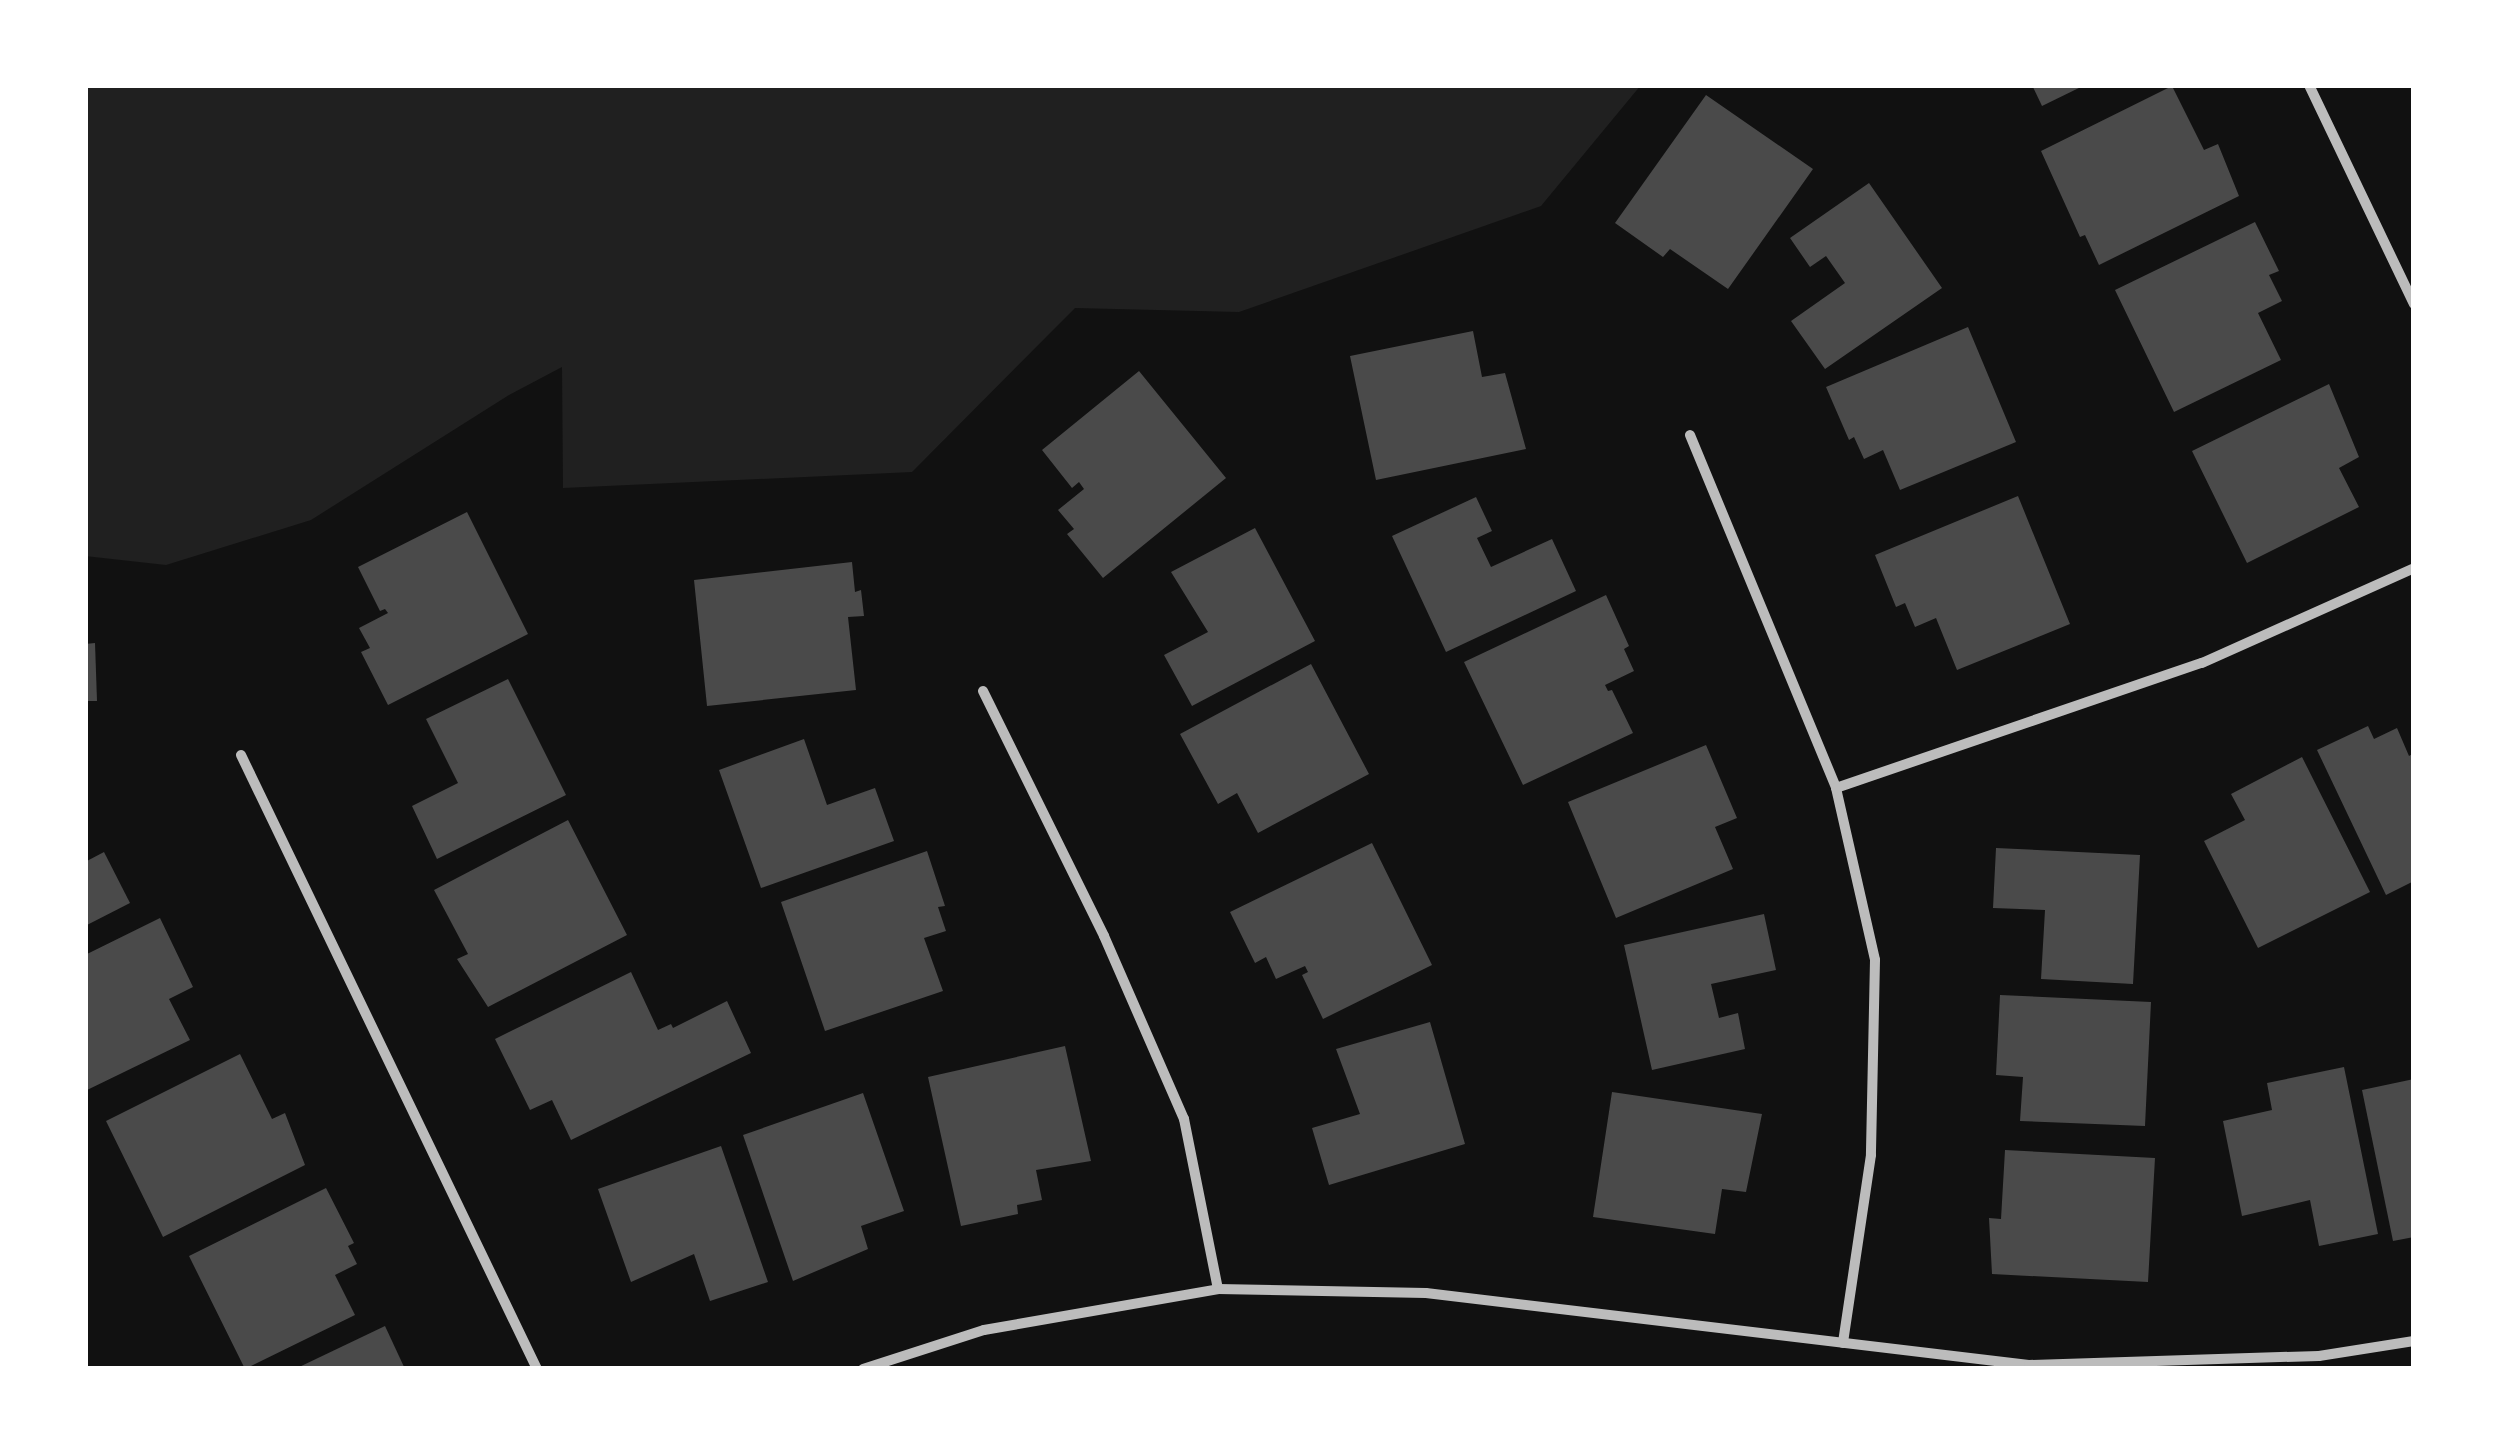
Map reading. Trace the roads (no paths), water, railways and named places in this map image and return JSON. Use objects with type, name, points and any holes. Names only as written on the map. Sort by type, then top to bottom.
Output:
[{"type":"street","points":[[2309,85],[2414,304]]},
{"type":"street","points":[[1690,435],[1836,788],[1875,960],[1872,1155],[1844,1343]]},
{"type":"street","points":[[1836,788],[2202,663],[2414,568]]},
{"type":"street","points":[[984,690],[1104,936],[1184,1119],[1218,1289]]},
{"type":"street","points":[[240,755],[537,1369]]},
{"type":"street","points":[[863,1369],[984,1330],[1218,1289],[1426,1293],[2029,1364],[2319,1356],[2414,1340]]}]
